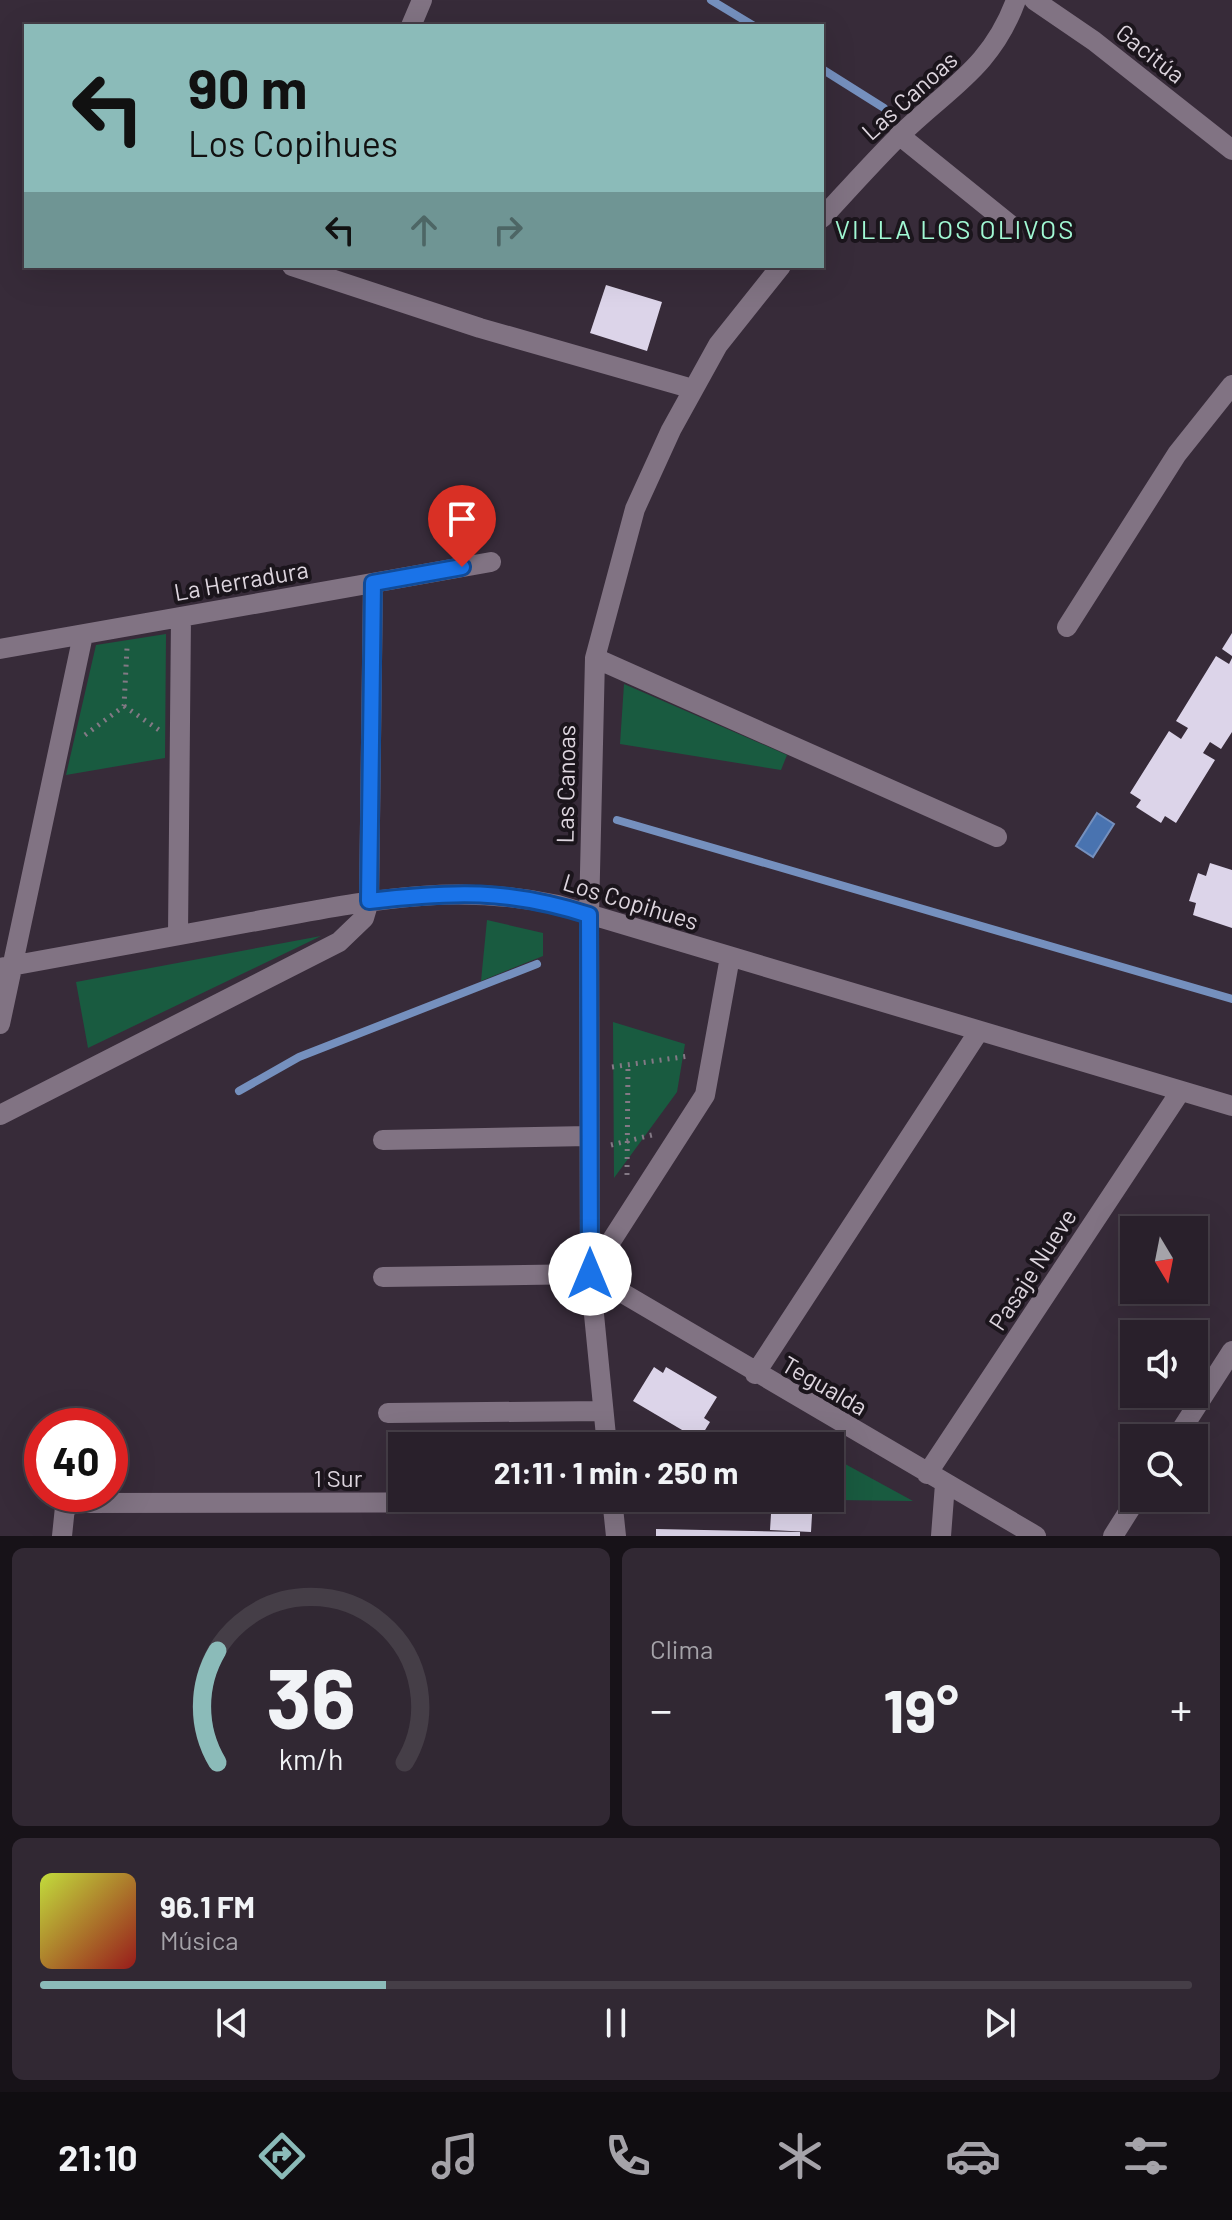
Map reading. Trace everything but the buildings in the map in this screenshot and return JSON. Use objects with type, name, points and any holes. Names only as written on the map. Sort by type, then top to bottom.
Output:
[{"type":"street","points":[[412,24],[422,0]]},
{"type":"street","name":"Las Canoas","points":[[824,216],[899,135],[980,66],[999,37],[1016,0]]},
{"type":"street","name":"Gacitúa","points":[[1034,0],[1094,41],[1232,150]]},
{"type":"street","points":[[899,135],[1014,228]]},
{"type":"street","points":[[298,268],[480,328],[693,389]]},
{"type":"street","name":"Las Canoas","points":[[605,1432],[590,1274],[589,915],[595,658],[635,509],[693,389],[718,345],[779,268]]},
{"type":"street","points":[[1067,627],[1177,454],[1232,385]]},
{"type":"street","name":"La Herradura","points":[[0,649],[491,562]]},
{"type":"street","points":[[0,1115],[339,942],[364,918],[369,901],[373,583]]},
{"type":"street","points":[[178,935],[181,617]]},
{"type":"street","points":[[0,1024],[6,967],[83,635]]},
{"type":"street","points":[[595,658],[997,837]]},
{"type":"street","name":"Los Copihues","points":[[6,967],[369,901],[454,892],[492,893],[558,905],[1232,1106]]},
{"type":"street","points":[[383,1277],[590,1274],[705,1095],[730,957]]},
{"type":"street","points":[[755,1374],[979,1031]]},
{"type":"street","name":"Pasaje Nueve","points":[[936,1479],[1180,1092]]},
{"type":"street","points":[[383,1140],[590,1145]]},
{"type":"street","name":"Tegualda","points":[[590,1274],[755,1374],[1036,1536]]},
{"type":"street","points":[[1185,1424],[1232,1351]]},
{"type":"street","points":[[388,1413],[603,1411]]},
{"type":"street","points":[[936,1479],[941,1536]]},
{"type":"street","name":"1 Sur","points":[[62,1536],[65,1507],[77,1503],[388,1501]]},
{"type":"street","points":[[613,1512],[616,1536]]},
{"type":"street","points":[[1113,1536],[1128,1512]]},
{"type":"path","points":[[124,706],[128,627]]},
{"type":"path","points":[[124,706],[180,744]]},
{"type":"path","points":[[56,757],[124,706]]},
{"type":"path","points":[[589,1070],[714,1052]]},
{"type":"path","points":[[628,1065],[625,1140],[630,1213]]},
{"type":"path","points":[[590,1145],[684,1129]]},
{"type":"green space","points":[[166,634],[165,758],[66,775],[96,645]]},
{"type":"green space","points":[[624,684],[787,755],[781,770],[620,744]]},
{"type":"green space","points":[[487,920],[543,933],[543,956],[481,981]]},
{"type":"green space","points":[[321,936],[88,1048],[76,982]]},
{"type":"green space","points":[[613,1022],[685,1044],[677,1092],[614,1178]]},
{"type":"green space","points":[[844,1463],[913,1501],[844,1500]]},
{"type":"water","points":[[1097,813],[1114,824],[1093,857],[1076,846]]},
{"type":"waterway","points":[[711,0],[751,24]]},
{"type":"waterway","points":[[824,70],[884,108]]},
{"type":"waterway","points":[[617,820],[1232,999]]},
{"type":"waterway","points":[[239,1091],[299,1057],[537,964]]},
{"type":"district","name":"VILLA LOS OLIVOS","points":[[955,228]]},
{"type":"route","points":[[462,567],[373,583],[369,901],[454,892],[492,893],[558,905],[589,915],[590,1274]]}]
